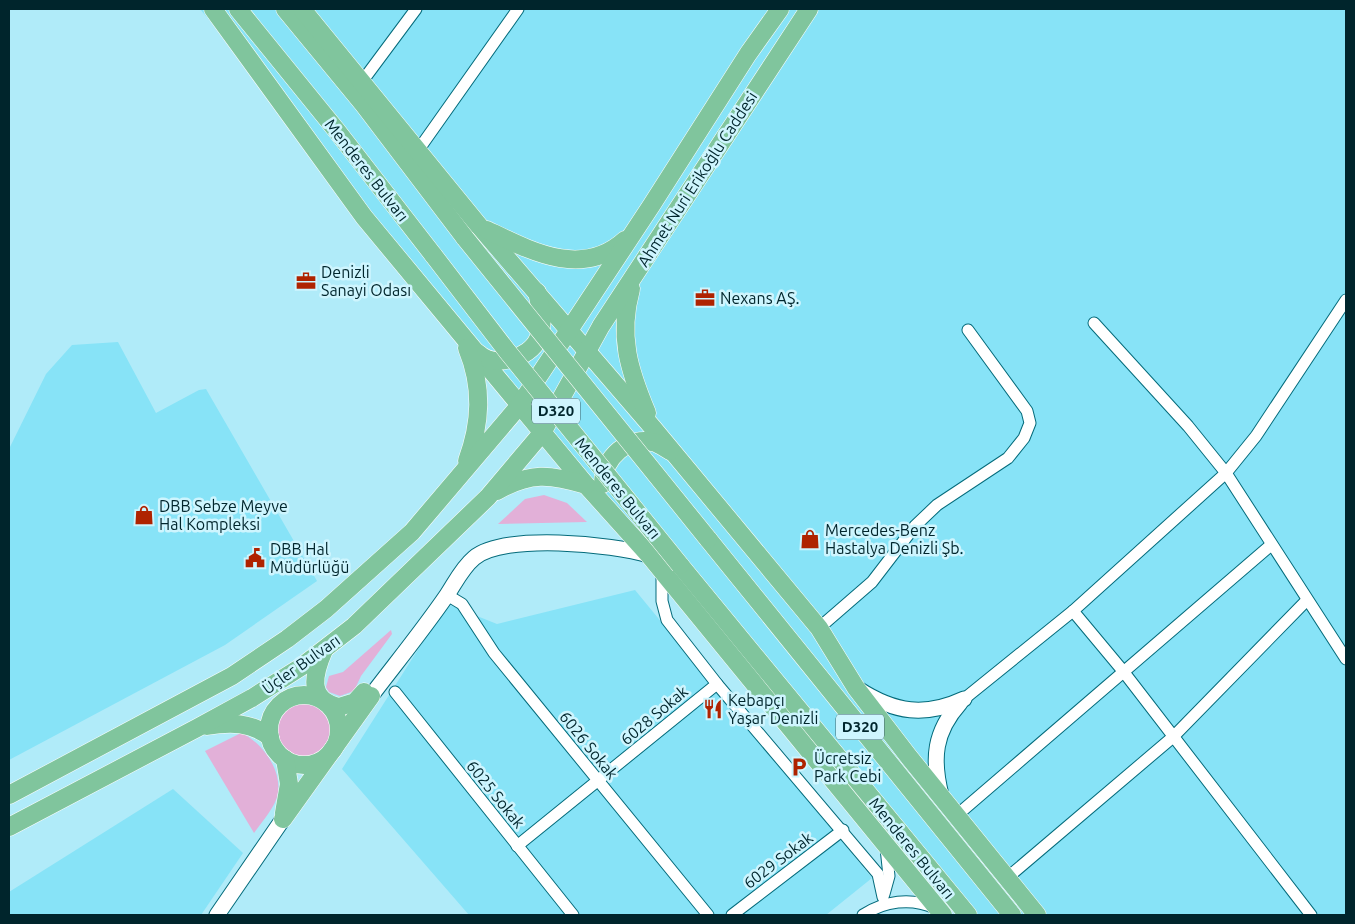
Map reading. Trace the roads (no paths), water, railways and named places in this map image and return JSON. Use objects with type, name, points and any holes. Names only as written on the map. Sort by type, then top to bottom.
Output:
[{"type":"main road","points":[[213,9],[364,217],[519,406],[662,570],[941,913]]},
{"type":"main road","name":"Menderes Bulvarı","points":[[238,9],[337,130],[507,352],[968,915]]},
{"type":"main road","name":"D320","points":[[285,9],[364,105],[465,238],[1012,915]]},
{"type":"main road","points":[[302,9],[361,83],[419,149],[480,226],[653,428],[819,628],[856,688],[1036,915]]},
{"type":"main road","name":"Ahmet Nuri Erikoğlu Caddesi","points":[[519,406],[748,54],[780,9]]},
{"type":"main road","name":"Ahmet Nuri Erikoğlu Caddesi","points":[[542,433],[586,350],[809,9]]},
{"type":"main road","points":[[480,226],[529,250],[563,260],[576,260],[601,255],[621,243],[632,233]]},
{"type":"main road","points":[[634,277],[625,317],[625,346],[628,363],[653,428]]},
{"type":"main road","points":[[463,338],[482,357],[497,361],[530,352],[540,337],[542,314],[537,291]]},
{"type":"main road","points":[[462,474],[476,435],[478,411],[473,361],[463,338]]},
{"type":"main road","name":"Üçler Bulvarı","points":[[9,795],[232,676],[287,639],[326,609],[412,532],[519,406]]},
{"type":"main road","name":"Üçler Bulvarı","points":[[9,827],[252,698],[324,650],[354,626],[488,497],[542,433]]},
{"type":"main road","points":[[606,505],[603,478],[606,466],[613,454],[624,447],[640,442],[655,443],[672,452]]},
{"type":"main road","points":[[488,497],[510,484],[532,477],[551,476],[586,485]]},
{"type":"main road","points":[[324,650],[317,666],[314,682],[319,694],[328,704],[336,713],[340,725],[339,737],[331,752],[317,763],[295,764],[284,759],[276,752],[270,737],[270,720],[282,702],[293,696],[306,694],[318,697],[328,704],[339,707],[348,706],[368,694]]},
{"type":"main road","points":[[283,819],[331,752],[368,694]]},
{"type":"main road","points":[[197,728],[240,724],[252,726],[270,737]]},
{"type":"main road","points":[[283,819],[289,795],[284,759]]},
{"type":"main road","points":[[956,816],[993,891]]},
{"type":"street","points":[[361,83],[416,9]]},
{"type":"street","points":[[419,149],[518,9]]},
{"type":"street","points":[[941,796],[936,776],[938,741],[943,725],[964,699],[1073,611],[1226,473],[1256,436],[1346,300]]},
{"type":"street","points":[[1094,323],[1188,426],[1226,473],[1346,659]]},
{"type":"street","points":[[819,628],[872,582],[915,526],[937,505],[967,483],[1008,458],[1024,438],[1030,423],[1027,411],[968,330]]},
{"type":"street","points":[[368,694],[416,618],[447,595],[473,558],[498,547],[532,544],[604,544],[649,555]]},
{"type":"street","points":[[956,816],[1271,545]]},
{"type":"street","points":[[662,570],[662,601],[667,620],[717,684],[843,830],[878,874],[879,901]]},
{"type":"street","name":"6026 Sokak","points":[[447,595],[462,604],[494,653],[708,915]]},
{"type":"street","points":[[993,891],[1173,737],[1307,600]]},
{"type":"street","points":[[1073,611],[1123,671],[1311,915]]},
{"type":"street","name":"6028 Sokak","points":[[518,846],[599,782],[717,684]]},
{"type":"street","points":[[856,688],[885,703],[910,711],[930,711],[945,708],[964,699]]},
{"type":"street","name":"6025 Sokak","points":[[395,692],[573,915]]},
{"type":"street","points":[[217,915],[283,819]]},
{"type":"street","name":"6029 Sokak","points":[[732,915],[843,830]]},
{"type":"street","points":[[863,915],[879,901],[889,876],[886,847]]},
{"type":"street","points":[[879,901],[926,904],[941,913]]},
{"type":"place","name":"Denizli Sanayi Odası","points":[[306,281]]},
{"type":"place","name":"Nexans AŞ.","points":[[705,298]]},
{"type":"place","name":"DBB Sebze Meyve Hal Kompleksi","points":[[144,515]]},
{"type":"place","name":"Mercedes-Benz Hastalya Denizli Şb.","points":[[810,539]]},
{"type":"place","name":"DBB Hal Müdürlüğü","points":[[255,558]]},
{"type":"place","name":"Kebapçı Yaşar Denizli","points":[[713,709]]},
{"type":"place","name":"Ücretsiz Park Cebi","points":[[799,767]]}]
